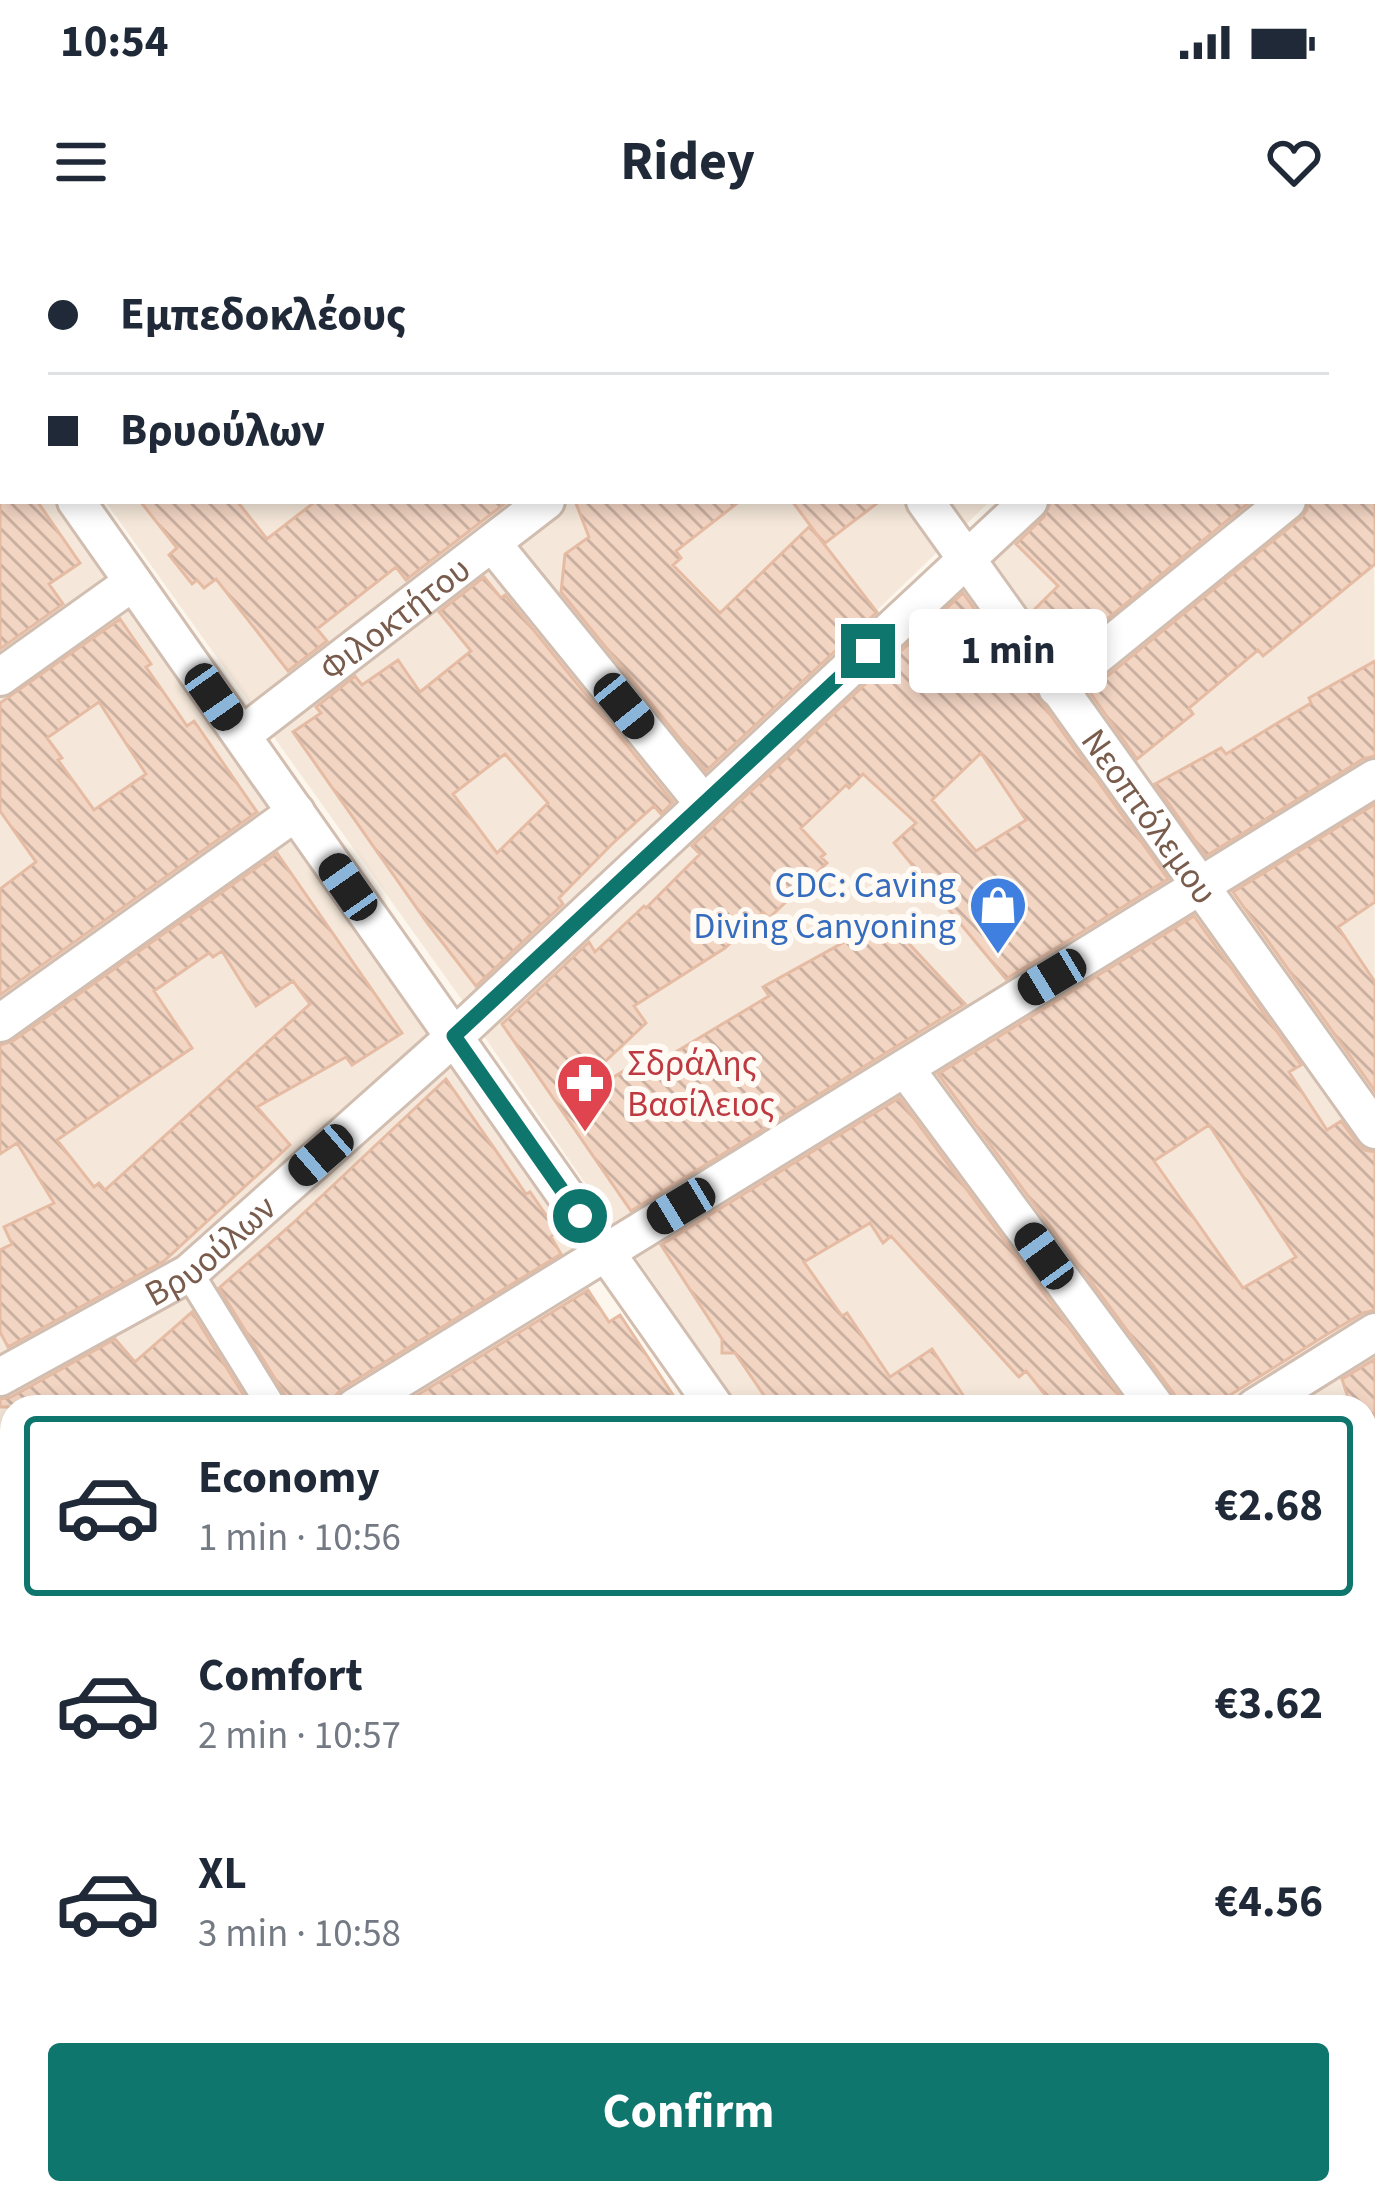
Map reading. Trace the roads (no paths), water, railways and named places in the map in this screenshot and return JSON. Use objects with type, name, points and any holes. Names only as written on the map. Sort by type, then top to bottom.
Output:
[{"type":"street","points":[[78,504],[707,1395]]},
{"type":"street","name":"Φιλοκτήτου","points":[[242,735],[542,504]]},
{"type":"street","name":"Νεοπτόλεμου","points":[[927,504],[1375,1130]]},
{"type":"street","name":"Βρυούλων","points":[[0,1377],[189,1273],[454,1036],[1026,504]]},
{"type":"street","points":[[1058,688],[1283,504]]},
{"type":"street","points":[[492,543],[704,804]]},
{"type":"street","points":[[0,677],[133,582]]},
{"type":"street","points":[[374,1395],[1375,778]]},
{"type":"street","points":[[0,1023],[296,812]]},
{"type":"street","points":[[905,1068],[1147,1395]]},
{"type":"street","points":[[189,1273],[265,1395]]},
{"type":"street","points":[[1275,1395],[1375,1332]]},
{"type":"place","name":"CDC: Caving Diving Canyoning","points":[[998,956]]},
{"type":"place","name":"Σδράλης Βασίλειος","points":[[585,1134]]}]
